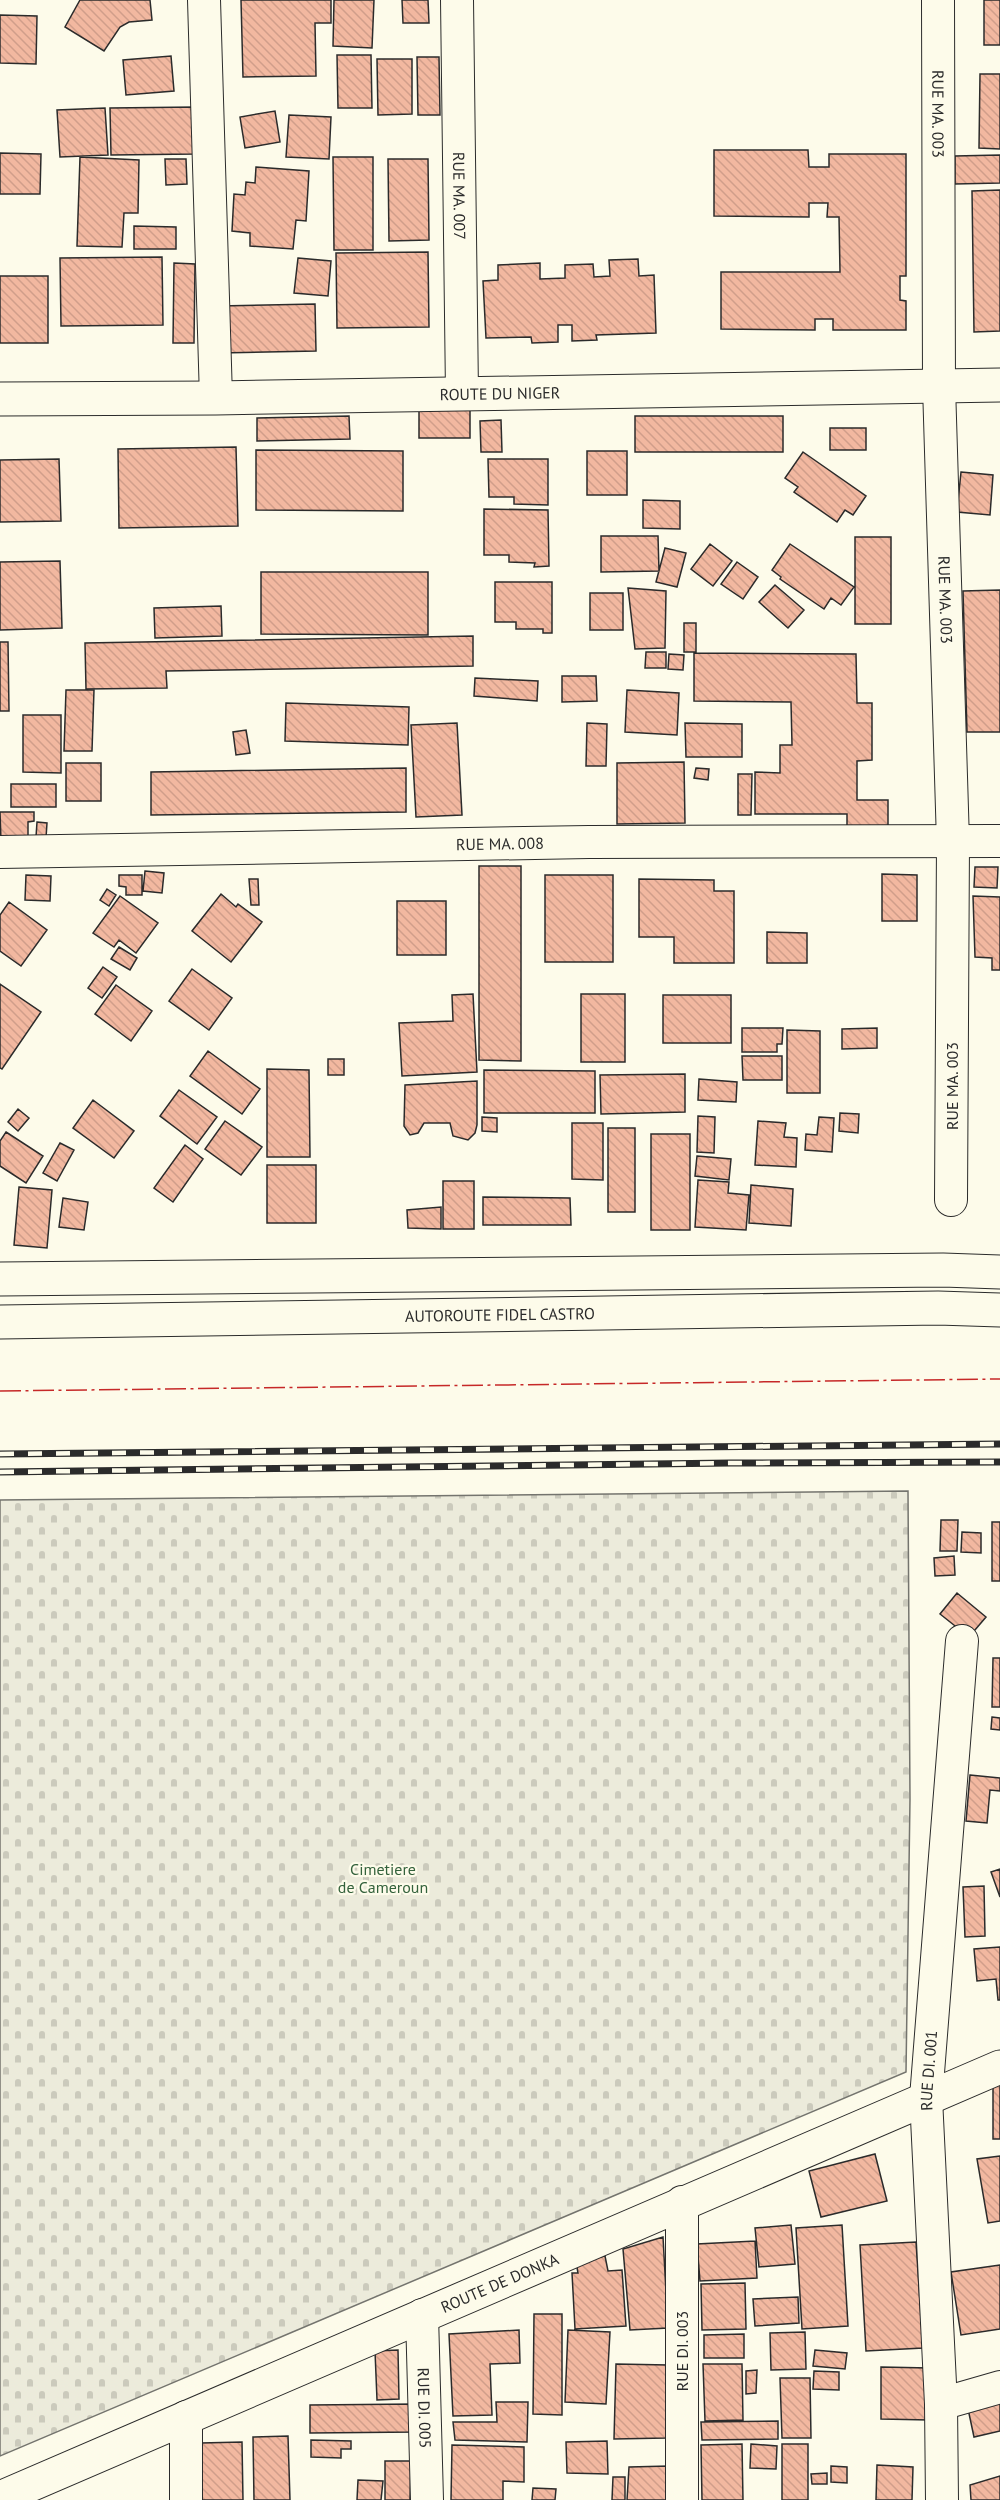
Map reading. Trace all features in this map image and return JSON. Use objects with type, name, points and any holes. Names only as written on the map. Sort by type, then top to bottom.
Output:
[{"type":"main road","name":"ROUTE DU NIGER","points":[[0,399],[216,398],[1000,385]]},
{"type":"main road","points":[[848,1272],[1000,1252]]},
{"type":"main road","points":[[0,1279],[1000,1272]]},
{"type":"main road","name":"AUTOROUTE FIDEL CASTRO","points":[[0,1322],[938,1308],[1000,1310]]},
{"type":"main road","name":"ROUTE DE DONKA","points":[[0,2498],[682,2202],[1000,2067]]},
{"type":"street","points":[[204,0],[216,398]]},
{"type":"street","name":"RUE MA. 007","points":[[457,0],[462,393]]},
{"type":"street","name":"RUE MA. 003","points":[[938,0],[939,386],[953,842],[951,1200]]},
{"type":"street","name":"RUE MA. 008","points":[[0,852],[589,842],[1000,841]]},
{"type":"street","name":"RUE DI. 001","points":[[942,2500],[941,2404],[926,2098],[962,1641]]},
{"type":"street","name":"RUE DI. 003","points":[[682,2202],[682,2500]]},
{"type":"street","name":"RUE DI. 005","points":[[423,2315],[427,2500]]},
{"type":"street","points":[[941,2404],[1000,2388]]},
{"type":"street","points":[[186,2417],[186,2500]]},
{"type":"green space","name":"Cimetiere de Cameroun","points":[[908,1491],[910,1799],[906,2072],[0,2456],[0,1500]]},
{"type":"building","points":[[80,0],[150,0],[152,20],[129,22],[120,27],[104,51],[65,27]]},
{"type":"building","points":[[241,0],[331,0],[331,23],[315,23],[316,76],[243,77]]},
{"type":"building","points":[[334,0],[374,0],[372,48],[333,46]]},
{"type":"building","points":[[402,0],[428,0],[429,23],[403,23]]},
{"type":"building","points":[[984,0],[1000,0],[1000,45],[984,45]]},
{"type":"building","points":[[0,15],[37,16],[36,64],[0,63]]},
{"type":"building","points":[[337,55],[371,55],[372,108],[338,108]]},
{"type":"building","points":[[171,56],[174,91],[126,95],[123,60]]},
{"type":"building","points":[[417,57],[439,57],[440,115],[418,115]]},
{"type":"building","points":[[377,59],[412,59],[412,114],[378,115]]},
{"type":"building","points":[[980,74],[1000,74],[1000,149],[979,148]]},
{"type":"building","points":[[195,107],[195,154],[111,155],[110,108]]},
{"type":"building","points":[[105,108],[108,155],[60,157],[57,110]]},
{"type":"building","points":[[275,111],[280,142],[245,148],[240,117]]},
{"type":"building","points":[[289,115],[331,117],[329,159],[286,157]]},
{"type":"building","points":[[714,150],[808,150],[809,167],[829,167],[829,154],[906,154],[906,276],[900,276],[900,300],[906,301],[906,330],[833,330],[833,319],[815,319],[815,330],[721,329],[721,272],[840,272],[839,217],[827,217],[828,203],[809,203],[809,217],[714,216]]},
{"type":"building","points":[[0,153],[41,154],[40,194],[0,194]]},
{"type":"building","points":[[1000,155],[1000,183],[955,184],[955,156]]},
{"type":"building","points":[[80,157],[139,160],[138,213],[124,213],[122,247],[77,246]]},
{"type":"building","points":[[333,157],[373,157],[373,250],[334,250]]},
{"type":"building","points":[[165,159],[186,159],[187,184],[166,185]]},
{"type":"building","points":[[388,159],[428,159],[429,240],[389,241]]},
{"type":"building","points":[[256,167],[309,171],[306,221],[296,220],[293,249],[250,246],[250,233],[232,231],[234,194],[245,195],[246,182],[255,183]]},
{"type":"building","points":[[1000,190],[1000,331],[974,332],[972,191]]},
{"type":"building","points":[[134,226],[176,227],[176,249],[134,249]]},
{"type":"building","points":[[428,252],[429,327],[337,328],[336,253]]},
{"type":"building","points":[[162,257],[163,325],[61,326],[60,258]]},
{"type":"building","points":[[298,258],[331,261],[328,296],[294,293]]},
{"type":"building","points":[[638,259],[639,276],[654,275],[656,333],[596,335],[597,340],[572,341],[572,325],[558,325],[558,342],[532,343],[531,337],[486,338],[483,281],[498,280],[498,265],[540,263],[540,279],[565,278],[565,265],[593,264],[594,277],[610,276],[609,260]]},
{"type":"building","points":[[174,263],[195,264],[194,343],[173,343]]},
{"type":"building","points":[[0,276],[48,276],[48,343],[0,343]]},
{"type":"building","points":[[315,304],[316,351],[220,353],[219,306]]},
{"type":"building","points":[[419,409],[470,410],[470,438],[419,438]]},
{"type":"building","points":[[349,416],[350,439],[257,441],[257,418]]},
{"type":"building","points":[[635,416],[783,416],[783,452],[635,452]]},
{"type":"building","points":[[501,420],[502,452],[481,452],[480,421]]},
{"type":"building","points":[[830,428],[866,428],[866,450],[830,450]]},
{"type":"building","points":[[236,447],[238,526],[119,528],[118,449]]},
{"type":"building","points":[[256,450],[403,451],[403,511],[256,510]]},
{"type":"building","points":[[587,451],[627,451],[627,495],[587,495]]},
{"type":"building","points":[[803,452],[866,496],[853,515],[845,510],[837,522],[794,492],[798,487],[785,478]]},
{"type":"building","points":[[59,459],[61,521],[0,522],[0,460]]},
{"type":"building","points":[[488,459],[548,459],[548,505],[514,504],[514,497],[489,497]]},
{"type":"building","points":[[961,472],[993,475],[990,515],[957,512]]},
{"type":"building","points":[[643,500],[680,501],[680,529],[643,528]]},
{"type":"building","points":[[484,509],[548,510],[549,566],[534,567],[535,563],[509,562],[509,555],[484,555]]},
{"type":"building","points":[[601,536],[658,536],[659,571],[601,572]]},
{"type":"building","points":[[855,537],[891,537],[891,624],[855,624]]},
{"type":"building","points":[[710,544],[732,561],[713,586],[691,569]]},
{"type":"building","points":[[790,544],[854,587],[841,605],[831,598],[824,609],[780,579],[781,577],[772,570]]},
{"type":"building","points":[[665,548],[686,553],[677,587],[656,582]]},
{"type":"building","points":[[60,561],[62,628],[0,630],[0,562]]},
{"type":"building","points":[[737,562],[758,577],[743,599],[721,584]]},
{"type":"building","points":[[261,572],[428,572],[428,635],[261,634]]},
{"type":"building","points":[[495,582],[552,582],[552,633],[543,633],[543,629],[516,629],[516,622],[495,622]]},
{"type":"building","points":[[775,585],[804,610],[788,628],[759,602]]},
{"type":"building","points":[[628,588],[666,591],[665,648],[635,649]]},
{"type":"building","points":[[1000,590],[1000,732],[967,732],[963,591]]},
{"type":"building","points":[[590,593],[623,593],[623,630],[590,630]]},
{"type":"building","points":[[221,606],[222,636],[155,638],[154,608]]},
{"type":"building","points":[[684,623],[696,623],[696,652],[684,652]]},
{"type":"building","points":[[473,636],[473,666],[166,671],[167,688],[86,689],[85,643]]},
{"type":"building","points":[[0,642],[8,642],[9,711],[0,711]]},
{"type":"building","points":[[646,652],[666,652],[666,668],[645,668]]},
{"type":"building","points":[[694,653],[856,654],[857,703],[872,703],[872,760],[857,761],[857,800],[888,800],[888,828],[847,828],[847,814],[755,814],[755,772],[780,773],[780,745],[792,745],[791,702],[694,701]]},
{"type":"building","points":[[669,654],[684,655],[683,670],[668,669]]},
{"type":"building","points":[[562,676],[596,676],[597,701],[562,702]]},
{"type":"building","points":[[475,678],[538,681],[537,701],[474,696]]},
{"type":"building","points":[[66,690],[94,690],[92,751],[64,751]]},
{"type":"building","points":[[627,690],[679,693],[677,735],[625,732]]},
{"type":"building","points":[[286,703],[409,707],[408,745],[285,741]]},
{"type":"building","points":[[23,715],[61,715],[61,773],[23,772]]},
{"type":"building","points":[[457,723],[462,815],[416,817],[411,725]]},
{"type":"building","points":[[587,723],[607,724],[606,766],[586,766]]},
{"type":"building","points":[[685,723],[742,724],[742,757],[686,757]]},
{"type":"building","points":[[246,730],[250,753],[236,755],[233,732]]},
{"type":"building","points":[[684,762],[685,823],[617,824],[617,763]]},
{"type":"building","points":[[66,763],[101,763],[101,801],[66,801]]},
{"type":"building","points":[[406,768],[406,812],[151,815],[151,772]]},
{"type":"building","points":[[696,768],[709,769],[708,780],[694,778]]},
{"type":"building","points":[[738,774],[752,774],[751,815],[738,815]]},
{"type":"building","points":[[11,784],[56,784],[56,807],[11,807]]},
{"type":"building","points":[[0,812],[34,812],[34,821],[28,822],[28,840],[1,841]]},
{"type":"building","points":[[37,822],[47,823],[46,838],[36,837]]},
{"type":"building","points":[[479,866],[521,866],[521,1061],[479,1060]]},
{"type":"building","points":[[975,867],[998,867],[997,888],[974,887]]},
{"type":"building","points":[[145,871],[164,873],[162,893],[143,891]]},
{"type":"building","points":[[882,874],[917,875],[917,921],[882,921]]},
{"type":"building","points":[[26,875],[51,876],[50,901],[25,900]]},
{"type":"building","points":[[119,875],[142,875],[142,895],[126,895],[126,887],[119,886]]},
{"type":"building","points":[[545,875],[613,875],[613,962],[545,962]]},
{"type":"building","points":[[249,879],[258,879],[259,905],[251,905]]},
{"type":"building","points":[[639,879],[714,880],[714,891],[734,891],[734,963],[674,963],[674,937],[639,937]]},
{"type":"building","points":[[107,889],[116,895],[109,906],[100,900]]},
{"type":"building","points":[[221,894],[236,907],[238,904],[262,922],[231,962],[192,931]]},
{"type":"building","points":[[120,896],[158,923],[136,953],[119,940],[114,947],[93,933]]},
{"type":"building","points":[[973,896],[1000,897],[1000,970],[992,970],[992,958],[975,957]]},
{"type":"building","points":[[397,901],[446,901],[446,955],[397,955]]},
{"type":"building","points":[[9,902],[47,930],[21,966],[0,951],[0,915]]},
{"type":"building","points":[[767,932],[807,933],[807,963],[767,963]]},
{"type":"building","points":[[119,947],[137,958],[130,970],[111,959]]},
{"type":"building","points":[[103,967],[117,977],[102,998],[88,988]]},
{"type":"building","points":[[192,969],[232,998],[209,1030],[169,1001]]},
{"type":"building","points":[[0,984],[41,1012],[2,1069],[0,1068]]},
{"type":"building","points":[[116,985],[152,1011],[131,1041],[95,1014]]},
{"type":"building","points":[[473,994],[477,1072],[402,1076],[399,1023],[453,1021],[452,995]]},
{"type":"building","points":[[581,994],[625,994],[625,1062],[581,1062]]},
{"type":"building","points":[[663,995],[731,995],[731,1043],[663,1043]]},
{"type":"building","points":[[742,1028],[783,1028],[782,1044],[777,1044],[777,1052],[742,1052]]},
{"type":"building","points":[[877,1028],[877,1048],[842,1049],[842,1029]]},
{"type":"building","points":[[787,1030],[820,1031],[820,1093],[787,1093]]},
{"type":"building","points":[[208,1051],[260,1089],[242,1114],[190,1076]]},
{"type":"building","points":[[742,1056],[782,1056],[782,1080],[743,1080]]},
{"type":"building","points":[[328,1059],[344,1059],[344,1075],[328,1075]]},
{"type":"building","points":[[267,1069],[309,1070],[310,1157],[267,1157]]},
{"type":"building","points":[[484,1070],[595,1071],[595,1113],[484,1113]]},
{"type":"building","points":[[685,1074],[685,1112],[601,1114],[600,1075]]},
{"type":"building","points":[[699,1079],[737,1082],[736,1102],[698,1100]]},
{"type":"building","points":[[477,1081],[477,1125],[475,1133],[468,1140],[453,1136],[450,1123],[424,1123],[418,1133],[410,1135],[404,1126],[405,1085]]},
{"type":"building","points":[[179,1090],[217,1117],[197,1144],[160,1116]]},
{"type":"building","points":[[93,1100],[134,1131],[114,1158],[73,1128]]},
{"type":"building","points":[[18,1109],[29,1118],[18,1131],[8,1122]]},
{"type":"building","points":[[840,1113],[859,1114],[858,1133],[839,1131]]},
{"type":"building","points":[[698,1116],[715,1117],[714,1153],[697,1152]]},
{"type":"building","points":[[482,1117],[497,1118],[497,1132],[482,1131]]},
{"type":"building","points":[[819,1117],[834,1118],[832,1152],[805,1150],[806,1134],[817,1135]]},
{"type":"building","points":[[225,1121],[262,1147],[241,1175],[205,1149]]},
{"type":"building","points":[[758,1121],[786,1123],[784,1137],[797,1138],[796,1167],[755,1165]]},
{"type":"building","points":[[572,1123],[603,1123],[603,1180],[572,1179]]},
{"type":"building","points":[[608,1128],[635,1128],[635,1212],[608,1212]]},
{"type":"building","points":[[6,1132],[43,1156],[26,1183],[0,1166],[0,1141]]},
{"type":"building","points":[[651,1134],[690,1134],[690,1230],[651,1230]]},
{"type":"building","points":[[60,1143],[74,1150],[57,1181],[43,1173]]},
{"type":"building","points":[[185,1145],[203,1159],[173,1202],[154,1188]]},
{"type":"building","points":[[697,1156],[731,1159],[729,1180],[695,1176]]},
{"type":"building","points":[[267,1165],[316,1165],[316,1223],[267,1223]]},
{"type":"building","points":[[698,1180],[729,1182],[728,1193],[749,1195],[746,1230],[695,1227]]},
{"type":"building","points":[[443,1181],[474,1181],[474,1229],[443,1229]]},
{"type":"building","points":[[751,1185],[793,1189],[791,1226],[749,1223]]},
{"type":"building","points":[[19,1187],[52,1190],[47,1248],[14,1245]]},
{"type":"building","points":[[483,1197],[570,1198],[571,1225],[483,1225]]},
{"type":"building","points":[[63,1198],[88,1202],[84,1230],[59,1227]]},
{"type":"building","points":[[441,1207],[441,1229],[408,1228],[407,1210]]},
{"type":"building","points":[[941,1520],[958,1520],[957,1551],[940,1551]]},
{"type":"building","points":[[992,1522],[1000,1522],[1000,1581],[992,1581]]},
{"type":"building","points":[[962,1532],[981,1533],[981,1553],[961,1552]]},
{"type":"building","points":[[954,1556],[955,1575],[935,1576],[934,1558]]},
{"type":"building","points":[[957,1593],[986,1617],[969,1637],[940,1614]]},
{"type":"building","points":[[993,1658],[1000,1658],[1000,1707],[992,1707]]},
{"type":"building","points":[[992,1717],[1000,1718],[1000,1730],[991,1729]]},
{"type":"building","points":[[970,1775],[1000,1778],[1000,1791],[990,1790],[987,1823],[966,1821]]},
{"type":"building","points":[[1000,1869],[1000,1897],[991,1872]]},
{"type":"building","points":[[984,1886],[985,1936],[965,1937],[963,1887]]},
{"type":"building","points":[[1000,1947],[1000,2000],[998,2000],[996,1979],[977,1981],[974,1949]]},
{"type":"building","points":[[993,2082],[1000,2082],[1000,2139],[993,2139]]},
{"type":"building","points":[[875,2154],[887,2201],[821,2217],[809,2171]]},
{"type":"building","points":[[1000,2156],[1000,2221],[988,2223],[977,2159]]},
{"type":"building","points":[[791,2225],[795,2264],[759,2267],[755,2228]]},
{"type":"building","points":[[842,2225],[848,2326],[802,2329],[796,2228]]},
{"type":"building","points":[[663,2237],[668,2328],[630,2330],[623,2249]]},
{"type":"building","points":[[755,2241],[757,2278],[700,2281],[697,2244]]},
{"type":"building","points":[[916,2242],[923,2348],[866,2351],[860,2245]]},
{"type":"building","points":[[605,2256],[608,2271],[622,2270],[626,2326],[575,2329],[572,2273],[578,2273],[576,2262]]},
{"type":"building","points":[[1000,2265],[1000,2329],[961,2335],[951,2272]]},
{"type":"building","points":[[745,2283],[746,2329],[702,2330],[701,2284]]},
{"type":"building","points":[[798,2297],[799,2323],[755,2326],[753,2299]]},
{"type":"building","points":[[534,2314],[562,2314],[562,2415],[533,2414]]},
{"type":"building","points":[[519,2330],[520,2363],[490,2364],[492,2415],[453,2416],[449,2334]]},
{"type":"building","points":[[568,2330],[610,2332],[606,2404],[565,2402]]},
{"type":"building","points":[[805,2332],[806,2369],[771,2370],[770,2333]]},
{"type":"building","points":[[744,2334],[744,2358],[704,2358],[704,2335]]},
{"type":"building","points":[[398,2350],[399,2399],[377,2400],[375,2351]]},
{"type":"building","points":[[815,2350],[847,2353],[845,2369],[813,2366]]},
{"type":"building","points":[[616,2364],[668,2365],[666,2438],[614,2439]]},
{"type":"building","points":[[703,2364],[742,2364],[743,2420],[705,2421]]},
{"type":"building","points":[[881,2367],[929,2368],[929,2420],[881,2419]]},
{"type":"building","points":[[757,2370],[756,2393],[746,2394],[746,2371]]},
{"type":"building","points":[[814,2371],[839,2372],[839,2390],[813,2389]]},
{"type":"building","points":[[780,2378],[810,2378],[811,2438],[782,2438]]},
{"type":"building","points":[[1000,2396],[1000,2431],[974,2437],[967,2404]]},
{"type":"building","points":[[496,2402],[528,2402],[527,2442],[455,2440],[453,2422],[497,2422]]},
{"type":"building","points":[[415,2404],[416,2432],[310,2433],[310,2405]]},
{"type":"building","points":[[778,2421],[778,2439],[702,2440],[701,2422]]},
{"type":"building","points":[[288,2436],[290,2500],[254,2500],[253,2437]]},
{"type":"building","points":[[311,2440],[351,2441],[351,2449],[341,2449],[341,2458],[311,2457]]},
{"type":"building","points":[[607,2441],[608,2474],[567,2473],[566,2442]]},
{"type":"building","points":[[242,2442],[243,2500],[202,2500],[201,2443]]},
{"type":"building","points":[[742,2444],[743,2500],[702,2500],[701,2445]]},
{"type":"building","points":[[751,2444],[777,2446],[776,2469],[750,2468]]},
{"type":"building","points":[[782,2444],[808,2444],[808,2500],[782,2500]]},
{"type":"building","points":[[452,2445],[524,2447],[524,2482],[503,2481],[503,2500],[451,2500]]},
{"type":"building","points":[[385,2461],[411,2461],[410,2500],[385,2500]]},
{"type":"building","points":[[877,2465],[913,2467],[912,2500],[876,2500]]},
{"type":"building","points":[[669,2466],[666,2500],[627,2500],[629,2467]]},
{"type":"building","points":[[831,2466],[847,2467],[847,2483],[831,2482]]},
{"type":"building","points":[[827,2473],[827,2484],[812,2484],[811,2474]]},
{"type":"building","points":[[1000,2476],[1000,2500],[971,2500],[970,2485]]},
{"type":"building","points":[[613,2477],[625,2477],[625,2500],[612,2500]]},
{"type":"building","points":[[358,2480],[383,2481],[381,2500],[357,2500]]},
{"type":"building","points":[[533,2488],[556,2489],[555,2500],[532,2500]]},
{"type":"railway","points":[[0,1454],[1000,1444]]},
{"type":"railway","points":[[0,1472],[1000,1462]]},
{"type":"power","points":[[0,1391],[1000,1379]]}]
